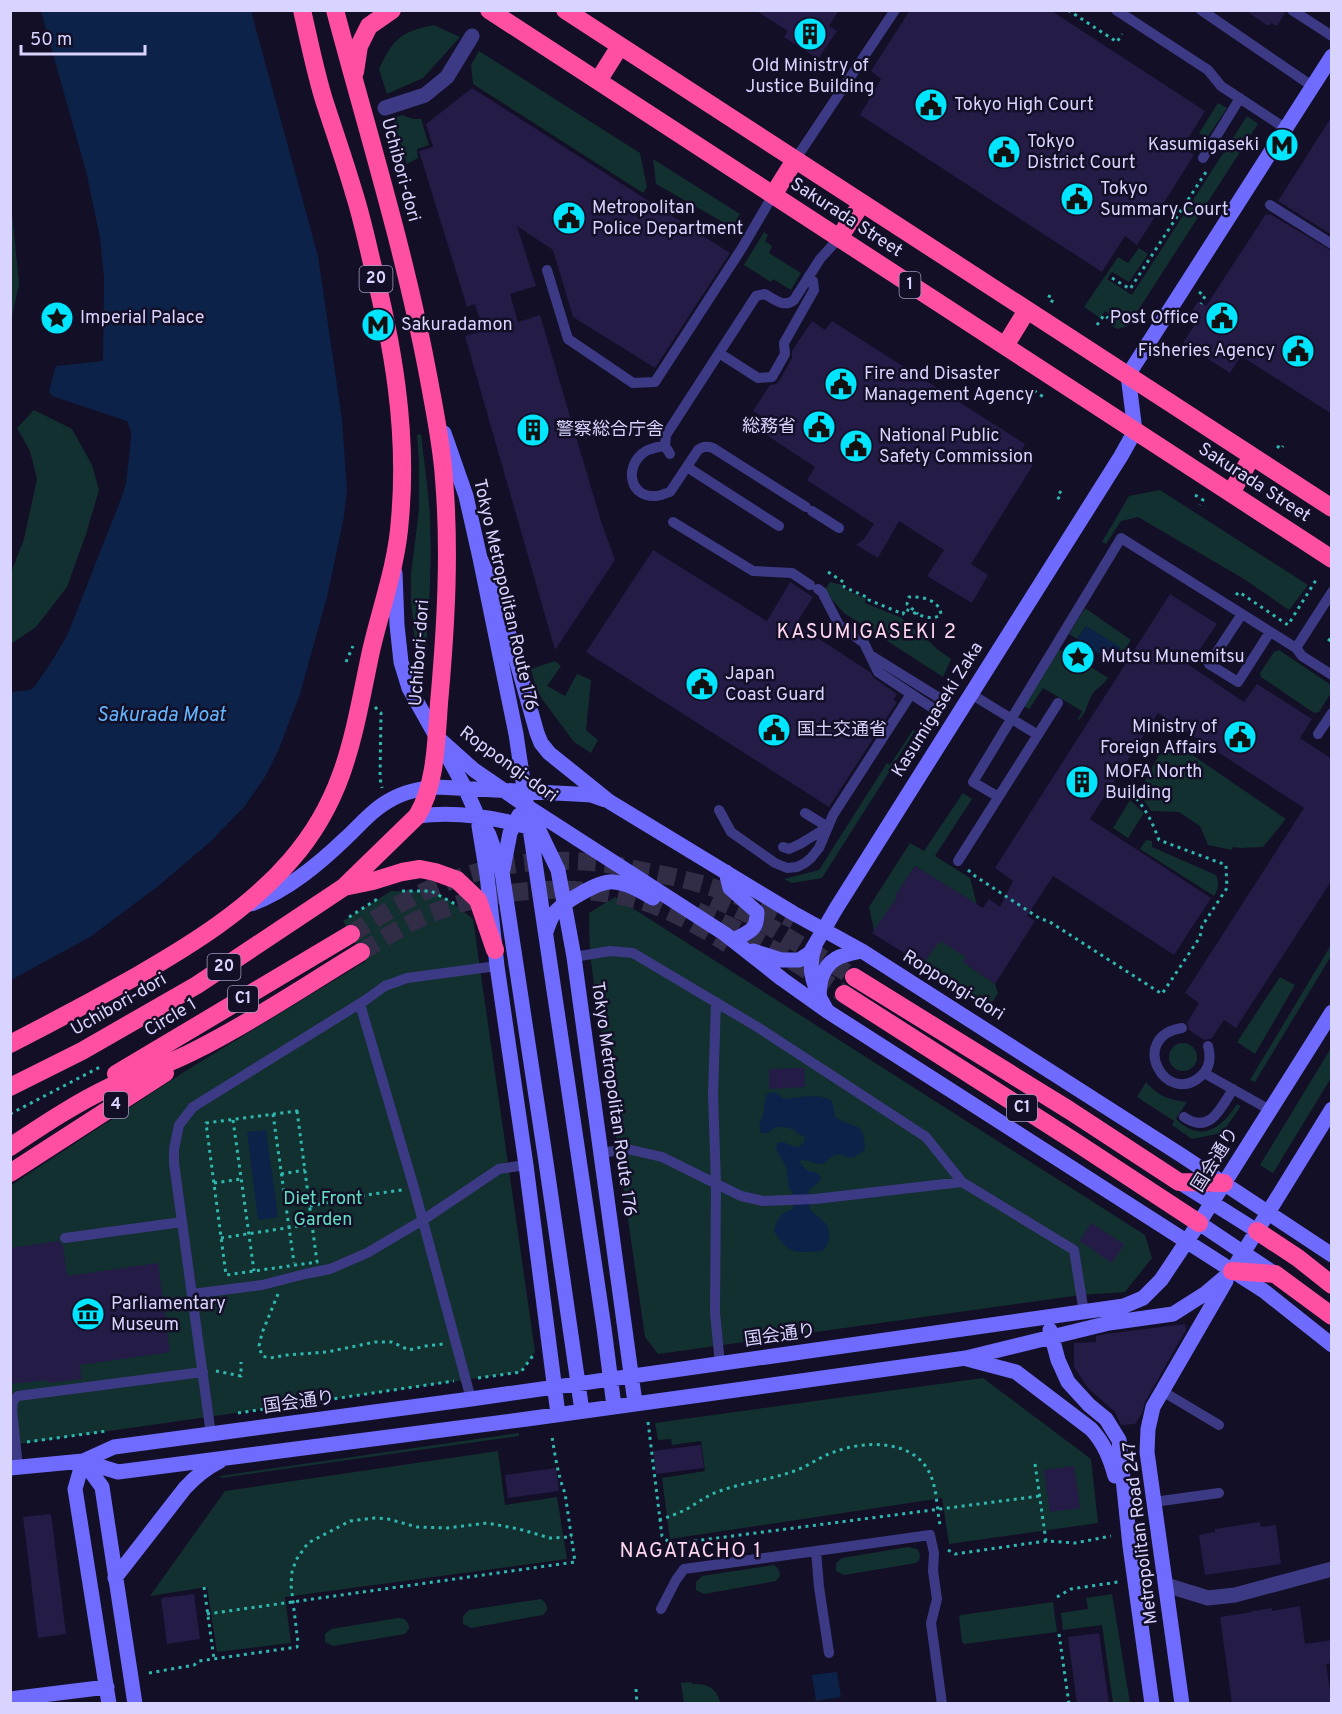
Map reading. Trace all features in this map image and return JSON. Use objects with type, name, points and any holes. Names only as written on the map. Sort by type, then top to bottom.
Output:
[{"type":"highway","name":"Uchibori-dori","points":[[10,1044],[71,1013],[179,952],[261,891],[290,862],[310,836],[325,812],[343,774],[396,555],[402,492],[401,433],[397,380],[385,313],[361,220],[323,97],[302,10]]},
{"type":"highway","name":"Uchibori-dori","points":[[10,1087],[82,1051],[197,985],[344,887],[417,816],[425,802],[436,736],[442,669],[448,548],[444,477],[415,306],[335,10]]},
{"type":"highway","name":"20","points":[[354,82],[358,46],[369,26],[392,10]]},
{"type":"highway","name":"Sakurada Street","points":[[489,10],[1332,559]]},
{"type":"highway","name":"Sakurada Street","points":[[565,10],[1332,508]]},
{"type":"highway","points":[[598,81],[620,46]]},
{"type":"highway","points":[[773,195],[795,160]]},
{"type":"highway","points":[[839,238],[862,203]]},
{"type":"highway","points":[[1005,346],[1027,310]]},
{"type":"highway","points":[[1231,493],[1252,456]]},
{"type":"highway","points":[[344,887],[420,869],[457,880],[478,900],[496,958]]},
{"type":"highway","name":"Circle 1","points":[[10,1134],[135,1064],[347,927]]},
{"type":"highway","name":"C1","points":[[222,1036],[361,952]]},
{"type":"highway","name":"C1","points":[[854,977],[1069,1110],[1179,1182]]},
{"type":"highway","name":"C1","points":[[844,994],[1199,1223]]},
{"type":"highway","name":"Circle 1","points":[[10,1147],[84,1100],[167,1064],[222,1036]]},
{"type":"highway","name":"4","points":[[10,1173],[222,1036]]},
{"type":"highway","points":[[1179,1182],[1224,1183]]},
{"type":"highway","points":[[1257,1231],[1298,1258],[1332,1285]]},
{"type":"highway","points":[[1232,1270],[1275,1274],[1332,1316]]},
{"type":"main road","points":[[1135,430],[1128,375],[1332,56]]},
{"type":"main road","name":"Tokyo Metropolitan Route 176","points":[[432,396],[466,496],[516,734],[526,799],[535,829],[546,932],[614,1406]]},
{"type":"main road","name":"Kasumigaseki Zaka","points":[[735,941],[782,960],[799,960],[810,953],[1121,456],[1135,430]]},
{"type":"main road","name":"Roppongi-dori","points":[[396,555],[397,625],[401,662],[409,688],[436,736],[474,770],[503,790]]},
{"type":"main road","points":[[480,558],[501,606],[531,719],[541,743],[549,753],[610,802]]},
{"type":"main road","points":[[436,736],[489,835],[502,872],[582,1411]]},
{"type":"main road","points":[[240,908],[261,900],[295,880],[334,849],[380,806],[417,789],[503,790],[526,799],[564,794],[591,795],[610,802]]},
{"type":"main road","name":"Roppongi-dori","points":[[526,799],[595,850],[735,941],[783,980],[827,1011],[1232,1270],[1273,1298],[1332,1345]]},
{"type":"main road","points":[[502,872],[507,841],[515,822],[524,809],[526,799]]},
{"type":"main road","name":"Roppongi-dori","points":[[610,802],[862,951],[1269,1212],[1332,1255]]},
{"type":"main road","name":"Roppongi-dori","points":[[417,816],[430,814],[515,822],[595,850]]},
{"type":"main road","points":[[478,817],[558,1414]]},
{"type":"main road","name":"Tokyo Metropolitan Route 176","points":[[535,829],[558,870],[565,904],[635,1403]]},
{"type":"main road","points":[[546,932],[553,915],[565,904],[601,884],[615,882],[630,885],[735,941],[754,929],[758,912],[730,888],[726,872]]},
{"type":"main road","points":[[823,930],[812,954],[811,962],[813,982],[827,1011]]},
{"type":"main road","points":[[819,995],[820,982],[830,962],[862,951]]},
{"type":"main road","name":"国会通り","points":[[14,1467],[83,1461],[114,1447],[471,1399],[1124,1306],[1143,1298],[1156,1286],[1187,1242],[1332,1012]]},
{"type":"main road","name":"国会通り","points":[[83,1461],[118,1472],[582,1411],[966,1358],[1109,1323],[1173,1314],[1206,1293],[1232,1270],[1332,1109]]},
{"type":"main road","points":[[1179,1182],[1257,1231]]},
{"type":"main road","points":[[1224,1183],[1257,1231]]},
{"type":"main road","points":[[1199,1223],[1275,1274]]},
{"type":"main road","points":[[1199,1223],[1232,1270]]},
{"type":"main road","name":"Metropolitan Road 247","points":[[1182,1704],[1147,1452],[1148,1429],[1153,1407],[1232,1270]]},
{"type":"main road","name":"Metropolitan Road 247","points":[[1046,1318],[1058,1360],[1068,1382],[1089,1405],[1106,1419],[1119,1440],[1127,1519],[1152,1704]]},
{"type":"main road","name":"Metropolitan Road 247","points":[[966,1358],[1016,1372],[1091,1429],[1110,1457],[1127,1519]]},
{"type":"main road","points":[[116,1578],[197,1475],[228,1457]]},
{"type":"main road","points":[[83,1461],[102,1487],[135,1704]]},
{"type":"main road","points":[[83,1461],[75,1488],[109,1704]]},
{"type":"main road","points":[[10,1699],[107,1688]]},
{"type":"street","points":[[385,108],[425,95],[447,76],[472,36]]},
{"type":"street","points":[[1166,1585],[1208,1598],[1234,1595],[1332,1569]]},
{"type":"lane","points":[[795,160],[895,10]]},
{"type":"lane","points":[[1116,10],[1208,70],[1221,86],[1285,128]]},
{"type":"lane","points":[[1201,10],[1312,86]]},
{"type":"lane","points":[[1292,10],[1332,36]]},
{"type":"lane","points":[[1203,158],[1240,98]]},
{"type":"lane","points":[[547,270],[568,339],[633,383],[655,382],[742,248],[773,195]]},
{"type":"lane","points":[[1270,205],[1332,244]]},
{"type":"lane","points":[[839,238],[820,259],[794,300],[789,304],[783,304],[765,294],[756,296],[666,435],[668,450],[650,449],[642,454],[633,464],[630,474],[634,486],[644,494],[656,496],[670,492],[698,450],[703,446],[713,448],[839,528]]},
{"type":"lane","points":[[719,353],[758,378],[772,377],[785,354],[784,343],[814,290],[813,281],[808,278]]},
{"type":"lane","points":[[687,467],[780,526]]},
{"type":"lane","points":[[673,522],[753,571],[792,573],[822,592],[839,625],[864,643],[878,672],[911,694],[938,704],[870,655]]},
{"type":"lane","points":[[997,796],[973,782],[1121,538],[1296,648],[1302,656],[1332,675]]},
{"type":"lane","points":[[1296,648],[1332,592]]},
{"type":"lane","points":[[1242,614],[1209,664],[1238,682],[1270,632]]},
{"type":"lane","points":[[719,810],[731,832],[775,863],[787,868],[796,867],[812,858],[819,848],[833,815],[911,694]]},
{"type":"lane","points":[[971,694],[1038,735]]},
{"type":"lane","points":[[958,861],[997,796],[1058,704]]},
{"type":"lane","points":[[1318,734],[1332,713]]},
{"type":"lane","points":[[805,813],[828,827]]},
{"type":"lane","points":[[783,847],[789,849],[801,844],[828,827]]},
{"type":"lane","points":[[574,957],[610,951],[633,953],[759,1028],[926,1137],[962,1182],[1074,1250],[1083,1313]]},
{"type":"lane","points":[[211,1435],[174,1163],[174,1149],[179,1125],[193,1107],[360,1004],[385,986],[407,978],[496,958]]},
{"type":"lane","points":[[716,1002],[713,1094],[716,1184],[715,1313],[720,1364]]},
{"type":"lane","points":[[360,1004],[423,1220],[471,1399]]},
{"type":"lane","points":[[1182,1028],[1173,1029],[1165,1034],[1155,1049],[1154,1059],[1162,1076],[1179,1084],[1197,1079],[1208,1065],[1210,1056],[1208,1046]]},
{"type":"lane","points":[[1204,1073],[1270,1110]]},
{"type":"lane","points":[[1184,1117],[1199,1123],[1209,1122],[1233,1089]]},
{"type":"lane","points":[[601,1153],[627,1149],[662,1157],[741,1196],[763,1201],[815,1199],[962,1182]]},
{"type":"lane","points":[[192,1294],[262,1285],[330,1269],[367,1253],[423,1220],[499,1169],[526,1165]]},
{"type":"lane","points":[[65,1238],[182,1222]]},
{"type":"lane","points":[[14,1467],[15,1444],[12,1410],[13,1401],[18,1396],[203,1372]]},
{"type":"lane","points":[[1162,1391],[1219,1425]]},
{"type":"lane","points":[[1154,1502],[1219,1494]]},
{"type":"lane","points":[[661,1609],[684,1569],[930,1535],[934,1552],[933,1571],[937,1599],[931,1623],[942,1704]]},
{"type":"lane","points":[[816,1551],[829,1653]]},
{"type":"path","points":[[1068,10],[1117,42],[1122,34]]},
{"type":"path","points":[[1112,278],[1130,289],[1205,172]]},
{"type":"path","points":[[1195,290],[1205,296],[1201,304]]},
{"type":"path","points":[[1050,295],[1048,299],[1057,303]]},
{"type":"path","points":[[1097,325],[1104,315],[1108,318]]},
{"type":"path","points":[[1029,393],[1032,389],[1045,398]]},
{"type":"path","points":[[1277,446],[1281,449],[1283,446]]},
{"type":"path","points":[[1061,491],[1057,497],[1063,501]]},
{"type":"path","points":[[1195,495],[1203,500],[1200,505]]},
{"type":"path","points":[[828,572],[845,583],[844,587],[903,614],[905,609],[918,614],[935,618],[941,615],[941,612],[938,605],[933,602],[919,597],[909,597],[907,604],[918,614]]},
{"type":"path","points":[[1229,606],[1239,592],[1288,625],[1316,580]]},
{"type":"path","points":[[346,662],[354,644]]},
{"type":"path","points":[[372,704],[381,712],[380,778],[383,790]]},
{"type":"path","points":[[958,861],[975,876],[1039,918],[1050,922],[1162,994],[1200,937],[1202,926],[1227,888],[1226,865],[1159,840],[1146,809],[1136,798]]},
{"type":"path","points":[[401,891],[431,891],[459,908]]},
{"type":"path","points":[[347,927],[382,897]]},
{"type":"path","points":[[10,1114],[100,1066]]},
{"type":"path","points":[[226,1275],[206,1123],[297,1111],[317,1262]]},
{"type":"path","points":[[273,1114],[294,1265]]},
{"type":"path","points":[[232,1120],[254,1271]]},
{"type":"path","points":[[281,1174],[305,1170]]},
{"type":"path","points":[[214,1183],[241,1179]]},
{"type":"path","points":[[310,1206],[414,1188]]},
{"type":"path","points":[[221,1238],[312,1224]]},
{"type":"path","points":[[285,1279],[262,1333],[259,1346],[261,1356],[270,1358],[327,1352],[375,1342],[392,1342],[409,1350],[455,1342]]},
{"type":"path","points":[[209,1417],[521,1372],[535,1352]]},
{"type":"path","points":[[203,1372],[222,1371],[241,1376],[241,1362]]},
{"type":"path","points":[[648,1422],[662,1536],[671,1544],[1040,1496]]},
{"type":"path","points":[[15,1444],[116,1430]]},
{"type":"path","points":[[207,1614],[575,1562],[566,1493],[555,1459],[552,1437]]},
{"type":"path","points":[[659,1520],[682,1511],[715,1493],[784,1474],[844,1448],[872,1443],[899,1448],[919,1459],[926,1466],[931,1476],[941,1534]]},
{"type":"path","points":[[1035,1464],[1046,1541]]},
{"type":"path","points":[[149,1673],[194,1665],[199,1661],[297,1647],[291,1586],[292,1572],[302,1550],[308,1544],[350,1521],[375,1518],[417,1527],[447,1528],[487,1523],[519,1528],[550,1538],[572,1537]]},
{"type":"path","points":[[943,1546],[955,1554],[1046,1541],[1075,1543],[1111,1536]]},
{"type":"path","points":[[1057,1597],[1071,1589],[1118,1582]]},
{"type":"path","points":[[204,1587],[214,1659]]},
{"type":"path","points":[[1059,1634],[1069,1704]]},
{"type":"path","points":[[636,1689],[638,1704]]},
{"type":"path","points":[[296,1704],[304,1704]]},
{"type":"green space","points":[[434,25],[460,37],[423,78],[387,94],[379,69],[389,50],[405,34]]},
{"type":"green space","points":[[479,51],[640,153],[647,187],[643,193],[473,84],[471,65]]},
{"type":"green space","points":[[1218,103],[1227,108],[1207,138],[1199,133]]},
{"type":"green space","points":[[402,115],[421,119],[429,145],[417,149],[418,158],[407,164],[393,118]]},
{"type":"green space","points":[[1247,116],[1258,124],[1128,326],[1117,329],[1111,325],[1115,318],[1105,311],[1100,318],[1084,307],[1118,257],[1128,263],[1139,248],[1148,254],[1129,282],[1112,272],[1107,279],[1132,295]]},
{"type":"green space","points":[[653,159],[740,214],[734,224],[728,225],[656,184]]},
{"type":"green space","points":[[10,192],[19,284],[12,316],[10,315]]},
{"type":"green space","points":[[764,232],[768,235],[765,241],[772,246],[769,253],[801,273],[791,290],[773,279],[771,282],[744,265]]},
{"type":"green space","points":[[34,410],[72,429],[92,465],[99,490],[67,587],[36,627],[11,644],[11,573],[24,539],[37,479],[30,451],[17,428]]},
{"type":"green space","points":[[421,434],[429,499],[431,540],[430,595],[424,670],[416,653],[411,601],[411,574],[419,510],[417,435]]},
{"type":"green space","points":[[1160,490],[1308,585],[1289,610],[1244,579],[1138,517],[1121,521],[1106,544],[1102,542],[1129,496]]},
{"type":"green space","points":[[830,582],[842,585],[842,588],[866,599],[865,603],[902,618],[925,637],[951,659],[943,677],[844,613],[824,591]]},
{"type":"green space","points":[[1085,608],[1131,640],[1117,662],[1112,660],[1120,648],[1086,626],[1077,639],[1069,634]]},
{"type":"green space","points":[[1067,644],[1074,648],[1071,653],[1073,662],[1084,662],[1088,656],[1095,660],[1091,667],[1108,678],[1094,692],[1083,715],[1077,721],[1082,711],[1043,688],[1029,709],[1023,706],[1058,649],[1062,651]]},
{"type":"green space","points":[[1279,650],[1331,685],[1331,693],[1319,712],[1314,713],[1261,677],[1260,673],[1274,652]]},
{"type":"green space","points":[[555,661],[561,666],[547,686],[565,696],[577,674],[591,680],[586,730],[598,740],[591,753],[574,742],[542,699],[535,685],[531,669]]},
{"type":"green space","points":[[913,730],[915,731],[822,878],[792,883],[784,879],[819,870],[887,763],[890,765]]},
{"type":"green space","points":[[1188,752],[1286,819],[1263,847],[1233,847],[1232,850],[1208,845],[1200,826],[1179,812],[1151,811],[1139,792],[1160,753]]},
{"type":"green space","points":[[963,793],[972,799],[935,856],[970,878],[977,905],[915,866],[895,896],[958,935],[966,957],[964,962],[995,984],[998,993],[989,1008],[922,964],[933,950],[874,930],[869,907],[910,843],[924,851]]},
{"type":"green space","points":[[1130,800],[1144,813],[1128,838],[1113,828]]},
{"type":"green space","points":[[1146,840],[1152,841],[1152,847],[1216,875],[1218,886],[1214,896],[1140,849]]},
{"type":"green space","name":"Diet Front Garden","points":[[391,891],[431,891],[452,902],[473,919],[535,1352],[521,1372],[11,1445],[10,1186],[187,1070],[366,961],[343,921]]},
{"type":"green space","points":[[615,897],[1145,1235],[1152,1258],[1125,1292],[1081,1295],[658,1354],[645,1337],[590,955],[589,913]]},
{"type":"green space","points":[[1331,945],[1331,956],[1255,1082],[1250,1080]]},
{"type":"green space","points":[[1280,977],[1295,985],[1255,1054],[1237,1042]]},
{"type":"green space","points":[[1183,1043],[1193,1047],[1197,1057],[1193,1067],[1183,1071],[1173,1067],[1169,1057],[1173,1047]]},
{"type":"green space","points":[[1331,1048],[1331,1078],[1273,1173],[1260,1165]]},
{"type":"green space","points":[[1146,1082],[1164,1097],[1187,1102],[1176,1119],[1194,1130],[1210,1130],[1224,1120],[1237,1104],[1241,1106],[1222,1133],[1192,1139],[1172,1125],[1174,1121],[1137,1097]]},
{"type":"green space","points":[[983,1378],[1091,1459],[1098,1523],[949,1544],[942,1498],[670,1539],[662,1478],[705,1471],[701,1441],[672,1445],[671,1439],[658,1440],[655,1423]]},
{"type":"green space","points":[[519,1433],[519,1436],[221,1478],[220,1476]]},
{"type":"green space","points":[[498,1451],[505,1505],[557,1497],[567,1559],[285,1597],[291,1643],[217,1652],[207,1587],[150,1596],[225,1491]]},
{"type":"green space","points":[[908,1547],[917,1549],[920,1554],[919,1561],[916,1563],[844,1575],[836,1571],[836,1563],[842,1558]]},
{"type":"green space","points":[[774,1565],[780,1574],[776,1581],[704,1594],[696,1590],[696,1582],[702,1576]]},
{"type":"green space","points":[[1112,1594],[1130,1703],[1113,1703],[1102,1625],[1063,1630],[1061,1613],[1088,1609],[1086,1598]]},
{"type":"green space","points":[[541,1599],[547,1608],[543,1615],[471,1628],[463,1624],[463,1616],[469,1610]]},
{"type":"green space","points":[[1053,1602],[1057,1632],[964,1644],[962,1642],[959,1617],[961,1615]]},
{"type":"green space","points":[[398,1618],[405,1619],[408,1624],[409,1629],[405,1634],[333,1646],[325,1642],[325,1634],[331,1629]]},
{"type":"green space","points":[[691,1682],[692,1684],[703,1684],[714,1690],[720,1703],[684,1703],[681,1683]]},
{"type":"water","name":"Sakurada Moat","points":[[41,11],[251,11],[318,256],[342,420],[347,489],[344,516],[328,593],[300,694],[278,751],[265,777],[244,807],[209,843],[157,887],[90,937],[11,980],[11,692],[30,690],[35,686],[67,636],[126,484],[131,438],[127,421],[52,396],[49,391],[56,366],[102,361],[103,359],[104,278],[100,238],[87,175]]},
{"type":"water","points":[[1086,626],[1120,647],[1111,662],[1077,639]]},
{"type":"water","points":[[776,1092],[784,1099],[810,1096],[829,1099],[833,1104],[835,1117],[860,1128],[864,1136],[865,1149],[854,1157],[838,1155],[821,1164],[804,1160],[800,1162],[807,1170],[816,1172],[821,1177],[820,1181],[809,1190],[810,1210],[824,1222],[829,1233],[828,1242],[822,1251],[794,1251],[784,1245],[774,1231],[780,1217],[793,1209],[794,1200],[789,1188],[786,1167],[776,1149],[778,1142],[799,1147],[805,1137],[796,1133],[794,1129],[780,1127],[768,1133],[761,1133],[759,1124],[763,1116],[766,1097],[768,1093]]},
{"type":"water","points":[[266,1130],[278,1217],[258,1220],[247,1132]]},
{"type":"water","points":[[837,1672],[841,1697],[816,1701],[812,1675]]},
{"type":"building","name":"Old Ministry of Justice Building","points":[[755,10],[839,10],[829,26],[837,31],[818,59],[784,37],[788,31]]},
{"type":"building","points":[[910,10],[1050,10],[1205,111],[1183,147],[1194,155],[1137,245],[1125,236],[1102,272],[860,115],[881,79],[871,71]]},
{"type":"building","points":[[1245,10],[1285,10],[1285,13],[1277,26],[1271,23],[1268,26]]},
{"type":"building","points":[[472,88],[730,253],[655,368],[573,317],[553,250],[517,226],[536,286],[510,294],[518,322],[540,315],[601,521],[615,560],[555,650],[465,336],[483,331],[475,304],[467,307],[419,151],[433,147],[426,124]]},
{"type":"building","points":[[1332,116],[1332,235],[1278,201]]},
{"type":"building","points":[[1266,214],[1270,214],[1332,251],[1332,414],[1241,356],[1230,373],[1183,343],[1194,326],[1186,321],[1198,301],[1206,306]]},
{"type":"building","points":[[812,321],[825,330],[832,321],[1025,444],[1019,455],[1033,465],[971,564],[988,575],[972,603],[927,576],[944,550],[899,521],[878,558],[856,545],[864,539],[874,524],[807,480],[815,467],[762,432],[769,422],[753,411],[770,385],[779,381],[792,358],[792,351]]},
{"type":"building","points":[[653,550],[767,621],[790,582],[813,597],[796,624],[870,672],[874,678],[897,694],[893,700],[897,702],[829,807],[586,652]]},
{"type":"building","points":[[1170,594],[1217,624],[1189,665],[1244,702],[1257,684],[1312,719],[1300,738],[1332,759],[1332,880],[1236,1028],[1224,1020],[1211,1039],[1204,1040],[1189,1030],[1187,1023],[1199,1003],[1185,993],[1304,808],[1158,713],[1090,819],[1211,898],[1174,955],[1053,876],[1027,916],[1035,921],[995,984],[963,962],[966,957],[940,941],[922,964],[872,933],[915,866],[983,908],[989,899],[1000,907],[1013,881],[995,868]]},
{"type":"building","points":[[804,1068],[805,1087],[769,1089],[769,1069]]},
{"type":"building","points":[[1091,1223],[1124,1244],[1112,1263],[1080,1241]]},
{"type":"building","name":"Parliamentary Museum","points":[[58,1241],[63,1245],[67,1276],[158,1263],[170,1352],[80,1365],[82,1379],[10,1384],[10,1248]]},
{"type":"building","points":[[1185,1324],[1186,1330],[1145,1402],[1142,1413],[1135,1424],[1121,1425],[1115,1412],[1088,1388],[1074,1367],[1074,1343],[1096,1342],[1096,1336],[1105,1334]]},
{"type":"building","points":[[701,1445],[704,1468],[656,1474],[653,1451]]},
{"type":"building","points":[[1074,1466],[1080,1508],[1050,1512],[1044,1470]]},
{"type":"building","points":[[556,1468],[559,1491],[508,1498],[505,1475]]},
{"type":"building","points":[[51,1514],[66,1634],[38,1638],[23,1517]]},
{"type":"building","points":[[1260,1522],[1261,1527],[1276,1525],[1281,1564],[1205,1575],[1199,1535],[1215,1532],[1215,1529]]},
{"type":"building","points":[[194,1594],[200,1639],[167,1644],[161,1598]]},
{"type":"building","points":[[1300,1606],[1305,1644],[1332,1640],[1332,1663],[1326,1664],[1332,1704],[1232,1704],[1220,1617],[1272,1608],[1272,1611]]},
{"type":"building","points":[[1099,1633],[1109,1704],[1077,1704],[1068,1637]]},
{"type":"tunnel","points":[[351,934],[410,899],[449,881],[488,869],[549,861],[604,863],[686,880],[741,897],[794,920]]},
{"type":"tunnel","points":[[361,952],[414,921],[459,904],[515,892],[544,890],[573,890],[630,898],[675,914],[728,944]]},
{"type":"tunnel","points":[[713,898],[752,916],[854,977]]},
{"type":"tunnel","points":[[697,911],[772,949],[844,994]]},
{"type":"place","name":"Old Ministry of Justice Building","points":[[810,34]]},
{"type":"place","name":"Tokyo High Court","points":[[931,105]]},
{"type":"place","name":"Kasumigaseki","points":[[1282,145]]},
{"type":"place","name":"Tokyo District Court","points":[[1004,152]]},
{"type":"place","name":"Tokyo Summary Court","points":[[1077,199]]},
{"type":"place","name":"Metropolitan Police Department","points":[[569,218]]},
{"type":"place","name":"Imperial Palace","points":[[57,318]]},
{"type":"place","name":"Post Office","points":[[1222,318]]},
{"type":"place","name":"Sakuradamon","points":[[378,325]]},
{"type":"place","name":"Fisheries Agency","points":[[1298,351]]},
{"type":"place","name":"Fire and Disaster Management Agency","points":[[841,384]]},
{"type":"place","name":"総務省","points":[[819,427]]},
{"type":"place","name":"警察総合庁舎","points":[[533,430]]},
{"type":"place","name":"National Public Safety Commission","points":[[856,446]]},
{"type":"place","name":"Mutsu Munemitsu","points":[[1078,657]]},
{"type":"place","name":"Japan Coast Guard","points":[[702,684]]},
{"type":"place","name":"国土交通省","points":[[774,730]]},
{"type":"place","name":"Ministry of Foreign Affairs","points":[[1240,737]]},
{"type":"place","name":"MOFA North Building","points":[[1082,782]]},
{"type":"place","name":"Parliamentary Museum","points":[[88,1314]]},
{"type":"district","name":"KASUMIGASEKI 2","points":[[867,633]]},
{"type":"district","name":"NAGATACHO 1","points":[[691,1552]]}]
